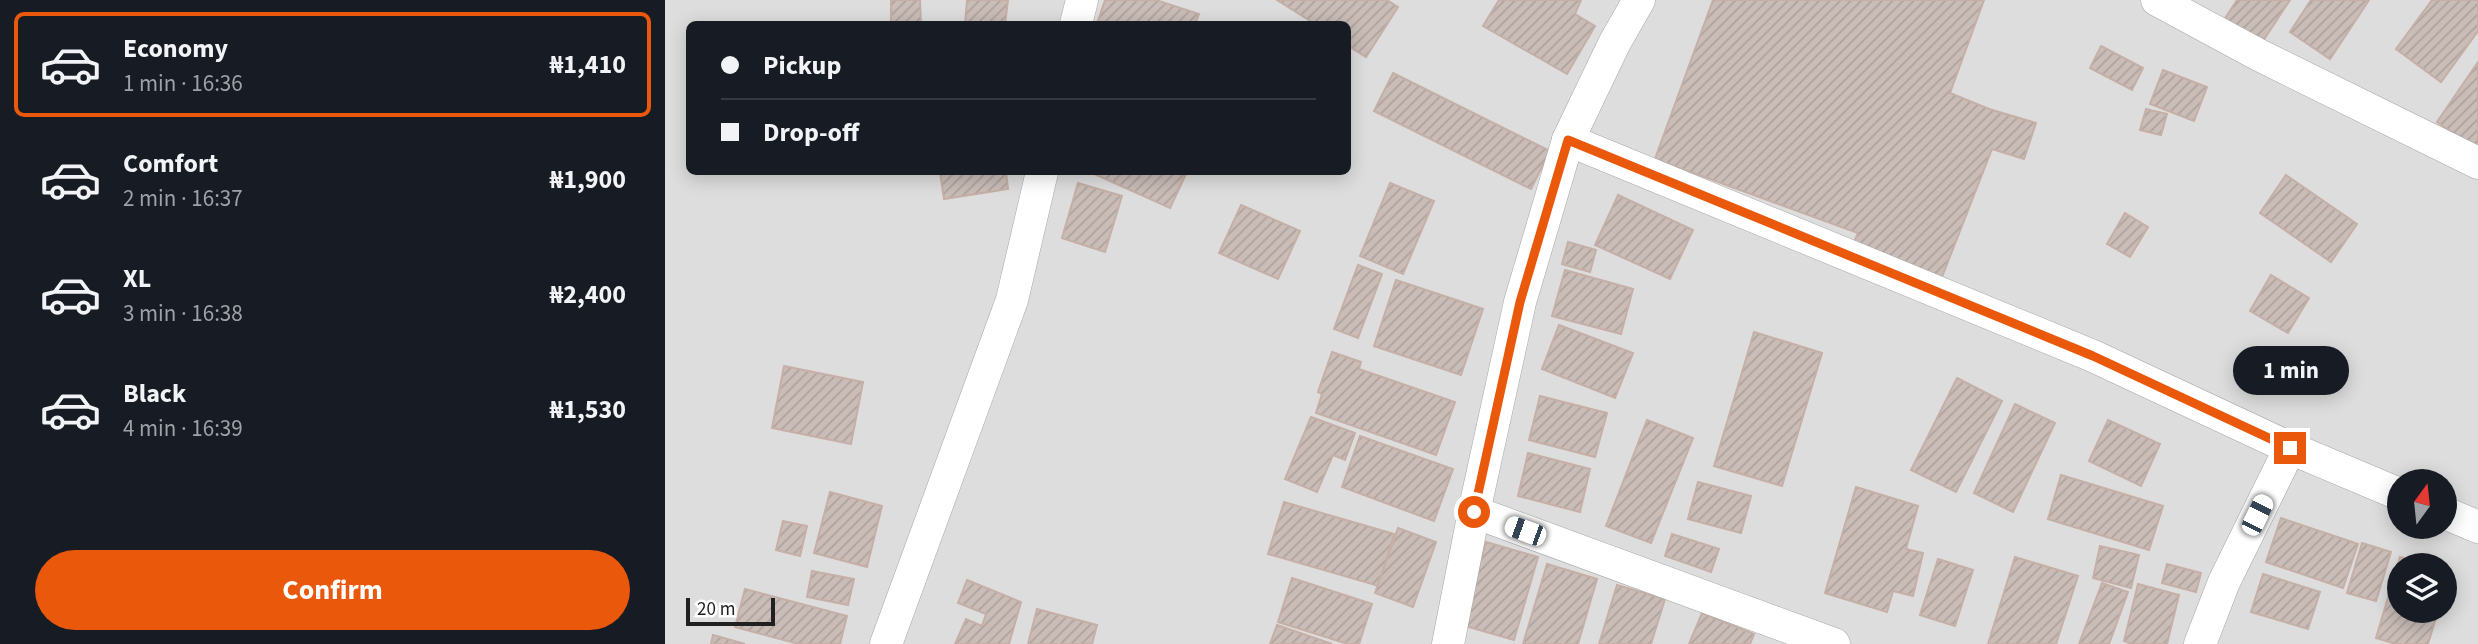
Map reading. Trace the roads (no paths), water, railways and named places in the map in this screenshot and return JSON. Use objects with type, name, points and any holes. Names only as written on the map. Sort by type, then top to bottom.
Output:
[{"type":"street","points":[[1077,21],[1082,0]]},
{"type":"street","points":[[1448,644],[1520,302],[1568,140],[1615,41],[1639,0]]},
{"type":"street","points":[[2157,0],[2259,55],[2478,163]]},
{"type":"street","points":[[1568,140],[2093,356],[2290,448],[2387,489]]},
{"type":"street","points":[[886,644],[1011,300],[1041,175]]},
{"type":"street","points":[[2200,644],[2224,582],[2290,448]]},
{"type":"street","points":[[1474,512],[1834,644]]},
{"type":"street","points":[[2457,518],[2478,527]]}]
